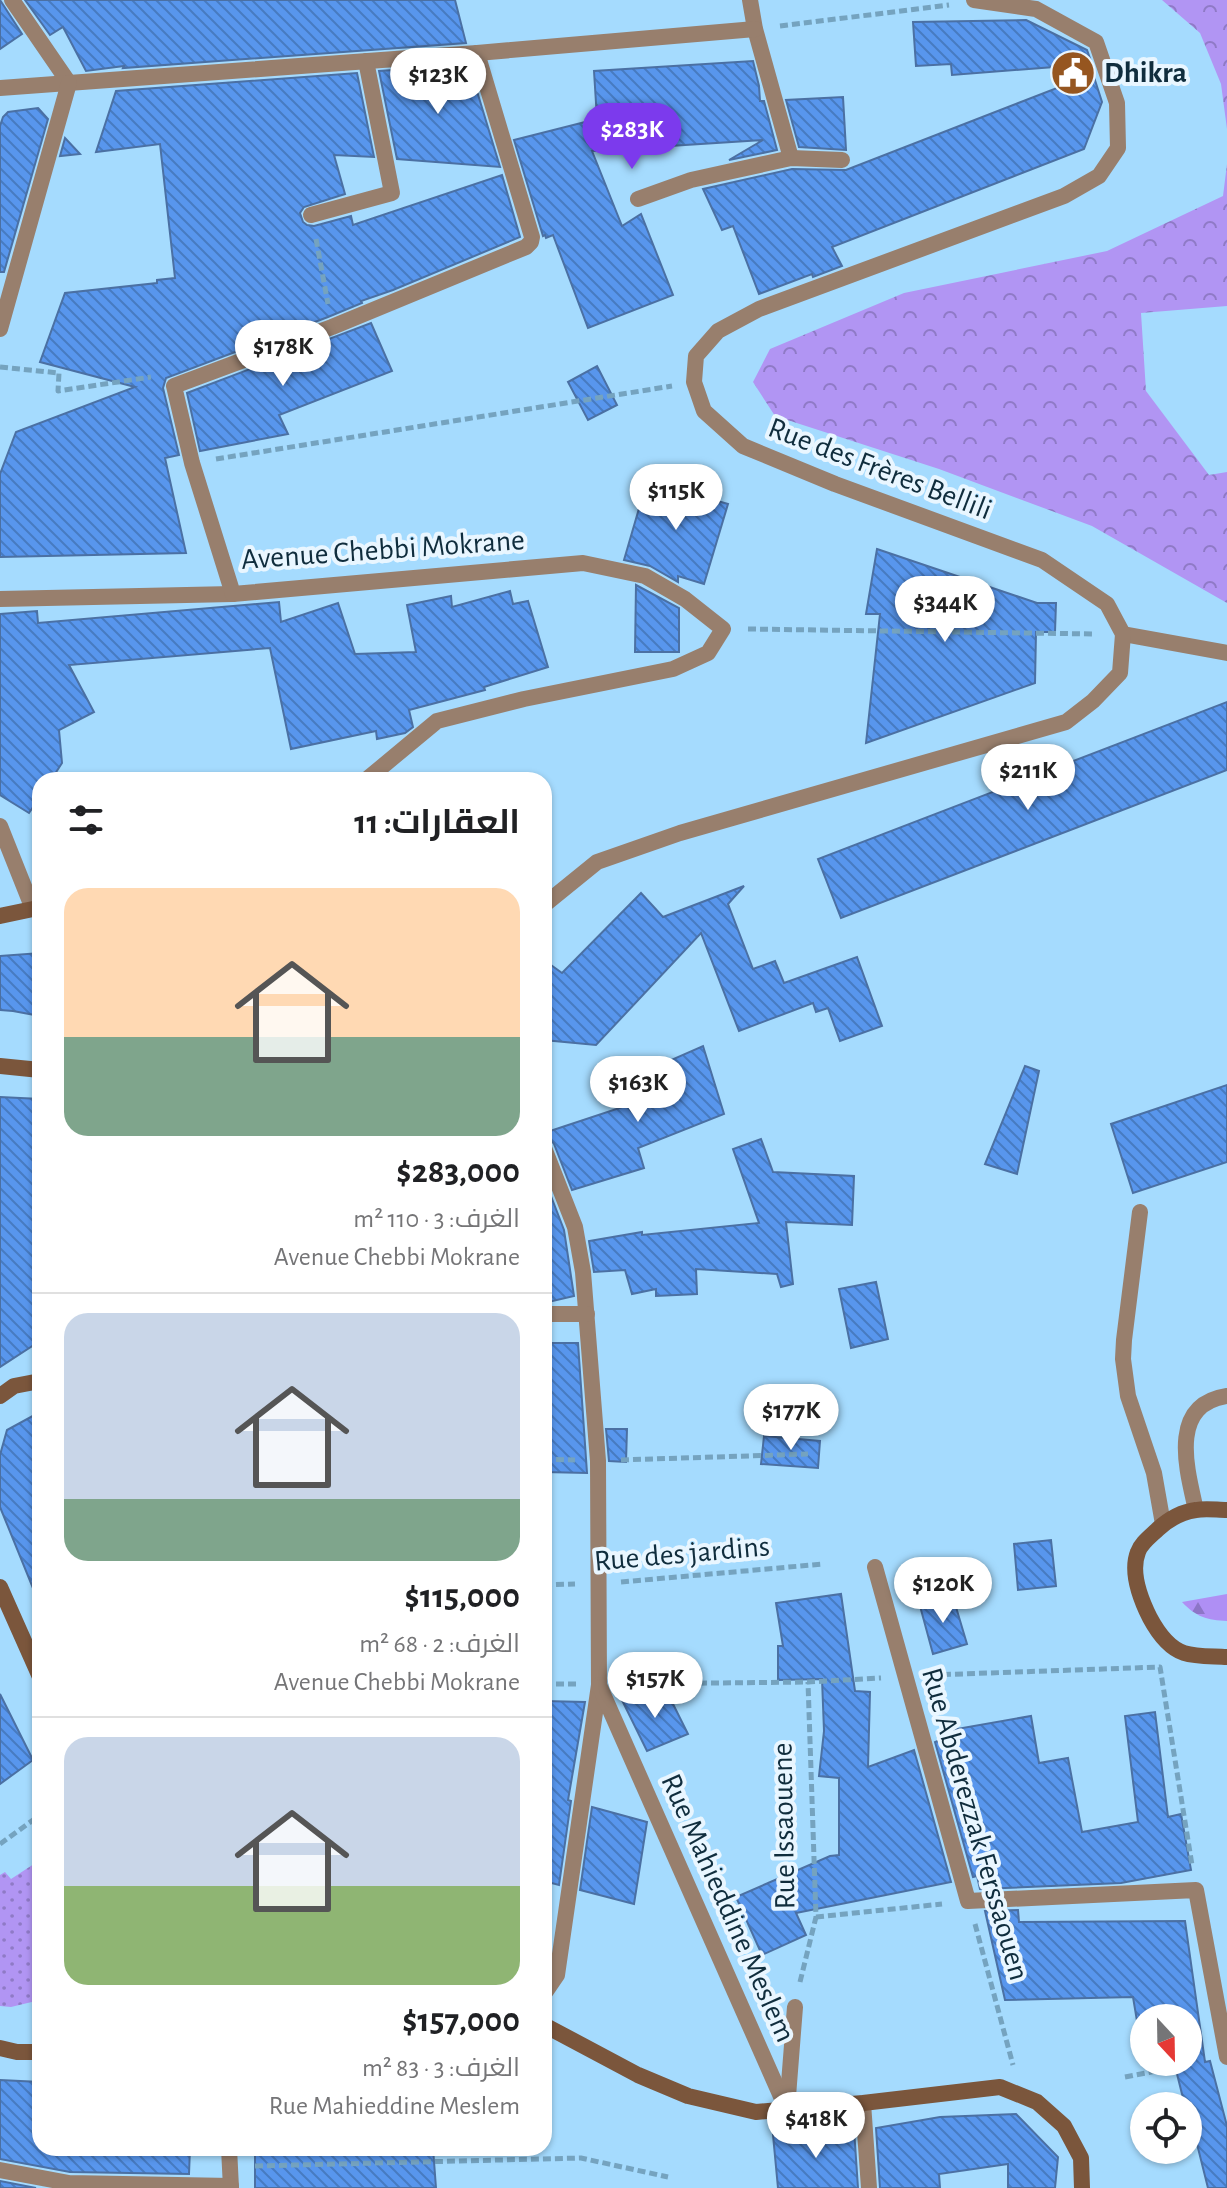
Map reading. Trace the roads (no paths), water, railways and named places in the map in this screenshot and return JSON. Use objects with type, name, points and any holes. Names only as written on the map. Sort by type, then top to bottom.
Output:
[{"type":"street","points":[[12,0],[69,83]]},
{"type":"street","points":[[750,0],[755,29],[791,158]]},
{"type":"street","name":"Rue des Frères Bellili","points":[[975,1],[1036,9],[1096,42],[1117,103],[1118,148],[1099,176],[1064,196],[759,309],[718,331],[696,356],[694,382],[704,411],[743,446],[835,484],[1042,560],[1107,604],[1123,634]]},
{"type":"street","points":[[0,88],[755,29]]},
{"type":"street","name":"Avenue Chebbi Mokrane","points":[[376,772],[437,721],[524,699],[673,669],[708,653],[723,629],[685,599],[645,576],[583,563],[233,594],[192,463],[174,386],[332,327],[526,247],[531,242],[477,53]]},
{"type":"street","points":[[311,215],[392,193],[366,61]]},
{"type":"street","points":[[0,329],[69,83]]},
{"type":"street","points":[[638,199],[691,180],[791,158],[842,160]]},
{"type":"street","points":[[0,599],[233,594]]},
{"type":"street","points":[[552,899],[597,862],[653,842],[1066,722],[1093,701],[1120,673],[1123,634],[1227,653]]},
{"type":"street","points":[[0,826],[32,901]]},
{"type":"street","points":[[0,916],[32,911]]},
{"type":"street","points":[[0,1066],[32,1069]]},
{"type":"street","points":[[552,1168],[575,1227],[583,1272],[598,1461],[600,1584],[599,1685],[552,1959]]},
{"type":"street","points":[[1140,1212],[1124,1340],[1124,1369],[1128,1396],[1154,1473],[1163,1524]]},
{"type":"street","points":[[552,1314],[587,1314]]},
{"type":"street","points":[[0,1396],[14,1386],[32,1383]]},
{"type":"street","points":[[1196,1510],[1187,1469],[1185,1438],[1190,1421],[1201,1407],[1217,1397],[1227,1396]]},
{"type":"street","points":[[1227,1510],[1196,1510],[1177,1515],[1146,1541],[1138,1552],[1135,1568],[1145,1608],[1165,1640],[1183,1653],[1227,1657]]},
{"type":"street","name":"Rue Abderezzak Ferssaouen","points":[[875,1567],[968,1901],[1196,1890],[1227,2057]]},
{"type":"street","points":[[0,1587],[32,1659]]},
{"type":"street","name":"Rue Mahieddine Meslem","points":[[599,1685],[787,2110]]},
{"type":"street","points":[[787,2110],[795,2007]]},
{"type":"street","points":[[552,2029],[638,2075],[688,2096],[756,2112],[1000,2087],[1037,2102],[1064,2126],[1081,2158],[1082,2188]]},
{"type":"street","points":[[0,2048],[32,2052]]},
{"type":"street","points":[[863,2103],[869,2188]]},
{"type":"street","points":[[0,2170],[69,2183],[231,2187],[230,2157]]},
{"type":"place","name":"Dhikra","points":[[1073,73]]}]
